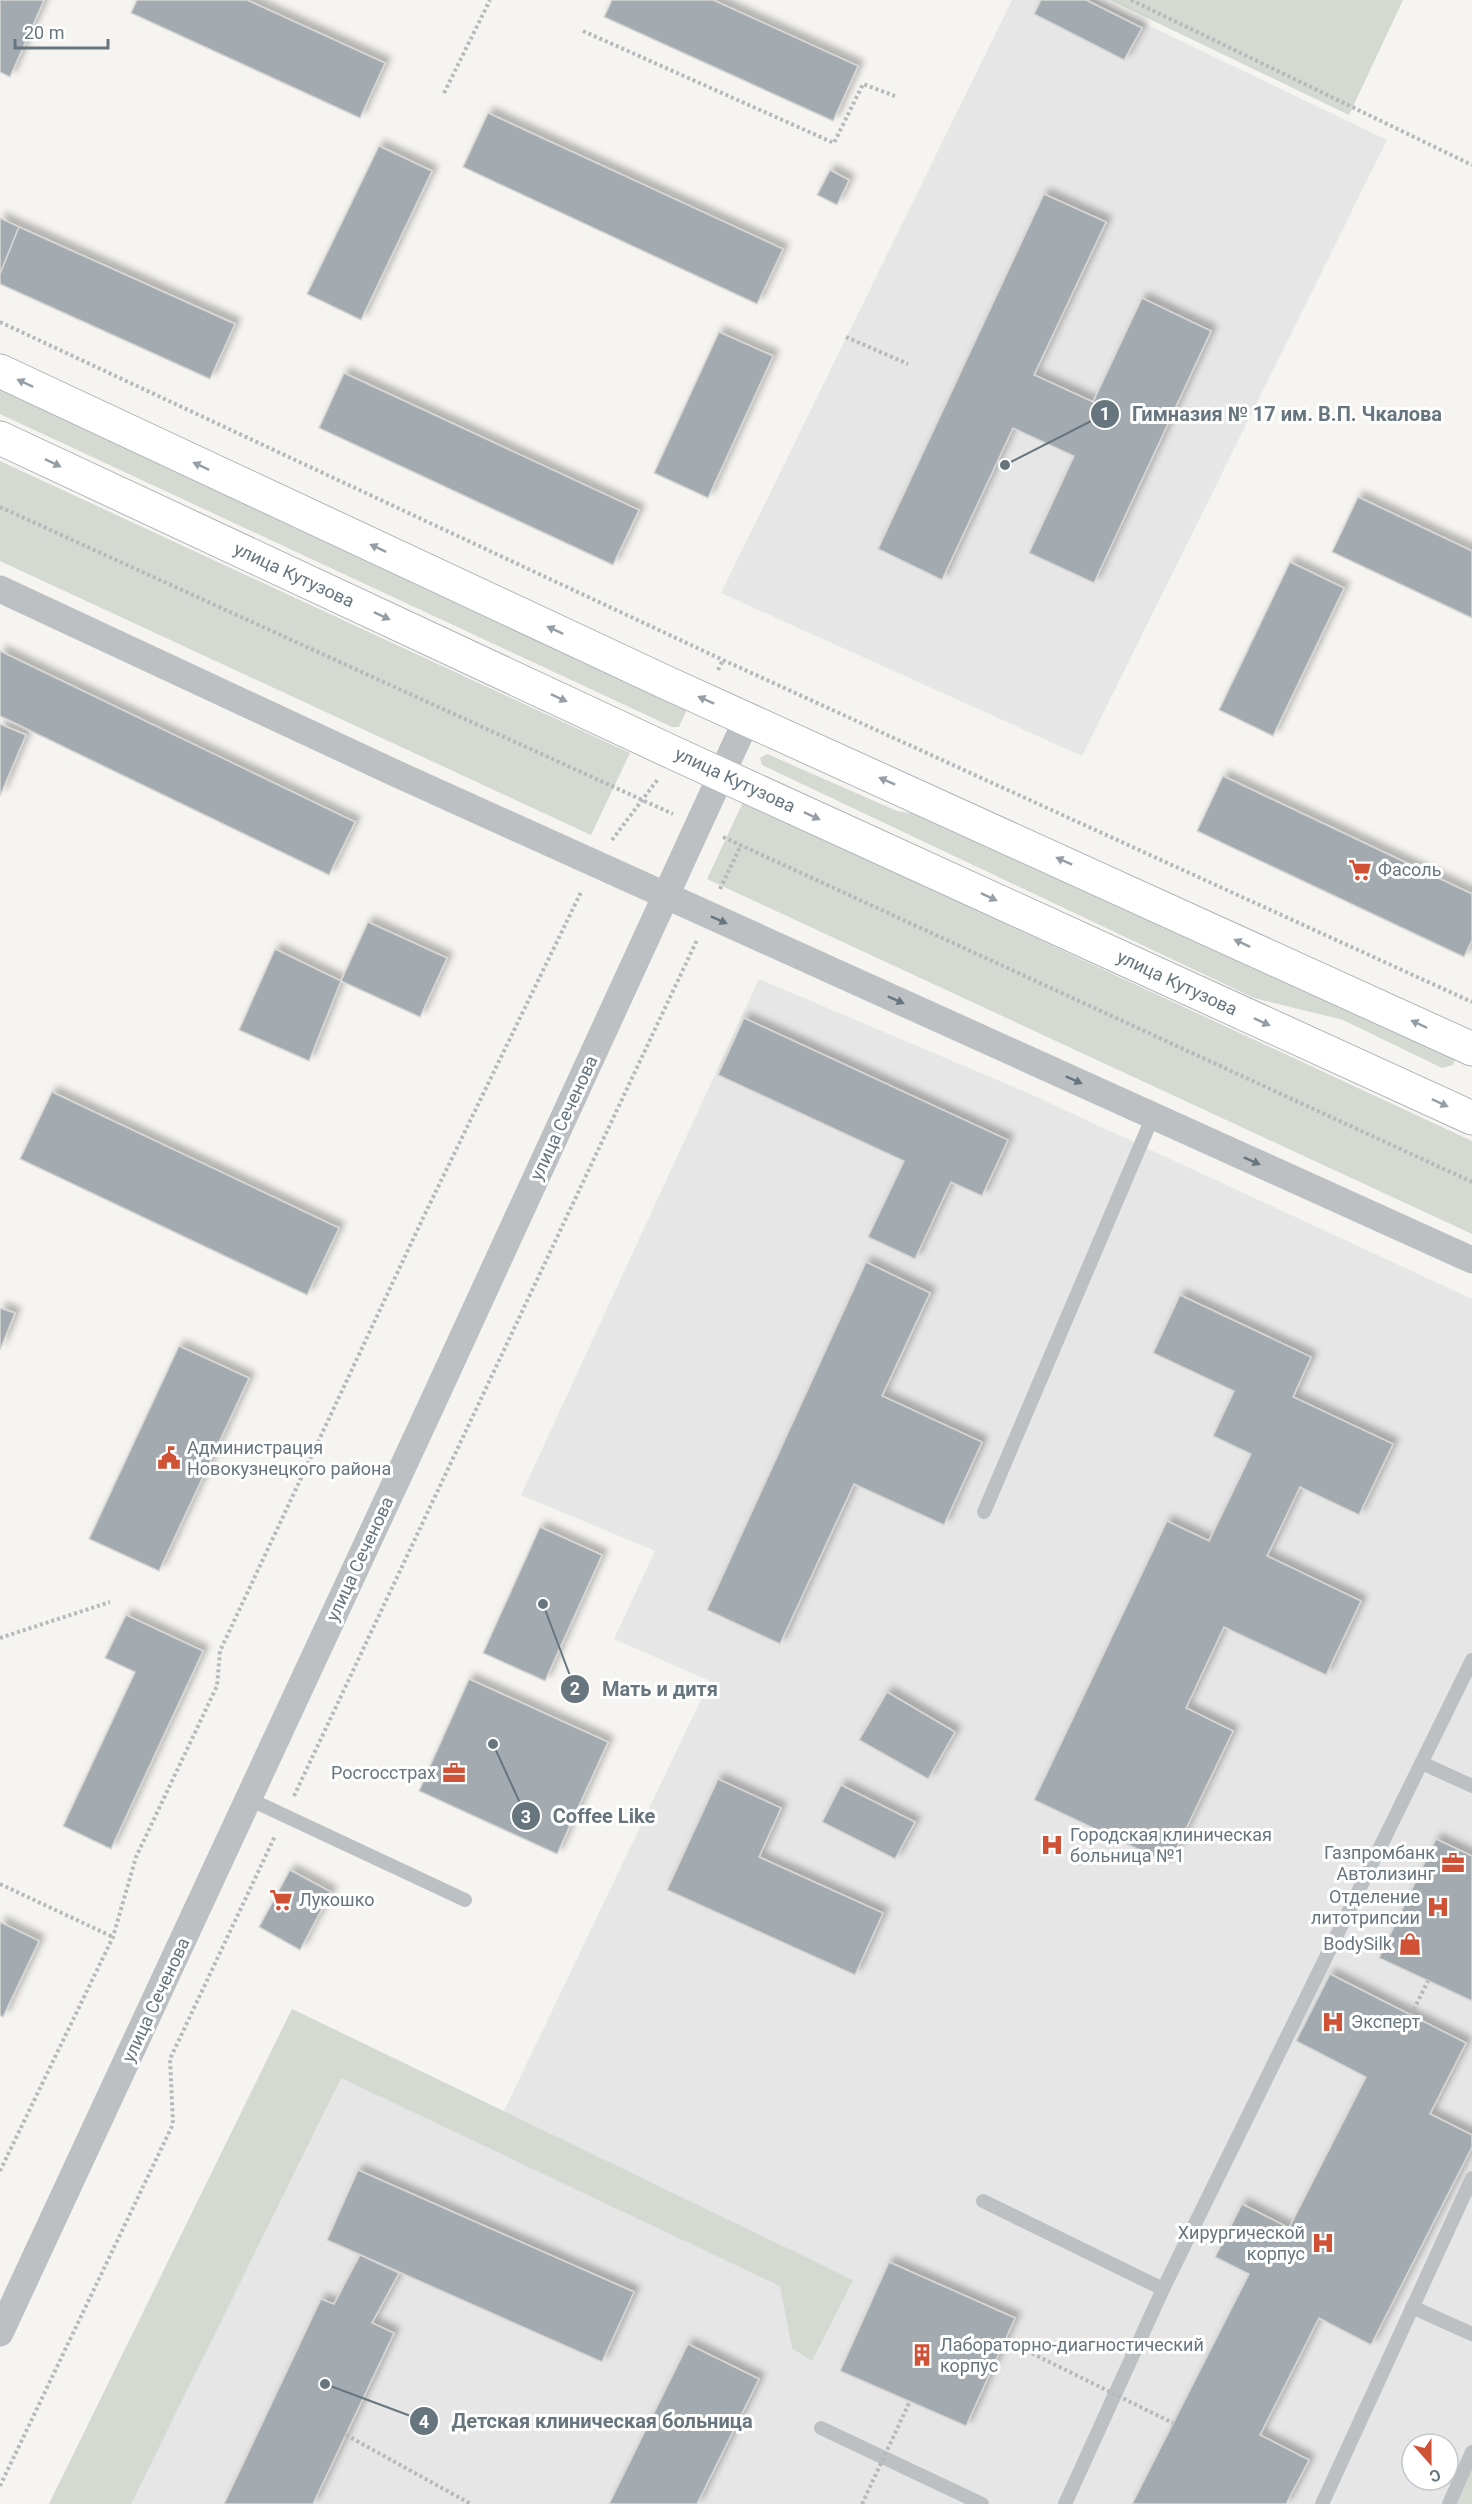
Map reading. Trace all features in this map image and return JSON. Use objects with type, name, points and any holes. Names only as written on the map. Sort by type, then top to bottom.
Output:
[{"type":"main road","points":[[0,371],[703,699],[1472,1049]]},
{"type":"main road","name":"улица Кутузова","points":[[0,438],[676,754],[1472,1118]]},
{"type":"street","points":[[0,589],[708,916],[1472,1260]]},
{"type":"street","name":"улица Сеченова","points":[[0,2333],[249,1800],[747,719]]},
{"type":"lane","points":[[984,1512],[1152,1116]]},
{"type":"lane","points":[[1065,2504],[1163,2289],[1472,1660]]},
{"type":"lane","points":[[1422,1763],[1472,1786]]},
{"type":"lane","points":[[249,1800],[465,1900]]},
{"type":"lane","points":[[1323,2504],[1472,2178]]},
{"type":"lane","points":[[983,2201],[1163,2289]]},
{"type":"lane","points":[[1412,2307],[1472,2334]]},
{"type":"lane","points":[[821,2428],[982,2504]]},
{"type":"lane","points":[[1449,2504],[1472,2452]]},
{"type":"path","points":[[444,93],[490,0]]},
{"type":"path","points":[[1131,0],[1472,165]]},
{"type":"path","points":[[583,31],[834,143],[863,84],[895,96]]},
{"type":"path","points":[[0,322],[723,660],[1472,1002]]},
{"type":"path","points":[[846,337],[908,364]]},
{"type":"path","points":[[0,507],[1472,1182]]},
{"type":"path","points":[[703,699],[723,660]]},
{"type":"path","points":[[0,2171],[113,1937],[136,1857],[217,1686],[220,1652],[423,1218],[595,862],[676,754]]},
{"type":"path","points":[[0,2486],[172,2124],[171,2059],[741,845]]},
{"type":"path","points":[[0,1638],[110,1602]]},
{"type":"path","points":[[0,1884],[113,1937]]},
{"type":"path","points":[[1411,2016],[1428,1981]]},
{"type":"path","points":[[1005,2340],[1173,2423]]},
{"type":"path","points":[[862,2504],[910,2401]]},
{"type":"path","points":[[346,2435],[471,2504]]},
{"type":"shaded area","points":[[1012,0],[1096,0],[1387,140],[1082,756],[721,593]]},
{"type":"shaded area","points":[[1110,0],[1403,0],[1349,115]]},
{"type":"shaded area","points":[[0,387],[687,709],[679,727],[672,727],[0,414]]},
{"type":"shaded area","points":[[0,461],[630,753],[591,835],[0,561]]},
{"type":"shaded area","points":[[767,754],[897,811],[931,816],[1455,1059],[1453,1065],[1442,1068],[1343,1020],[1254,998],[762,765],[760,758]]},
{"type":"shaded area","points":[[743,802],[1472,1141],[1472,1234],[707,879]]},
{"type":"shaded area","name":"Городская клиническая больница №1","points":[[759,979],[1028,1093],[1472,1299],[1472,2504],[49,2504],[292,2009],[504,2111],[710,1681],[614,1639],[655,1551],[521,1495]]},
{"type":"shaded area","points":[[292,2009],[853,2280],[812,2361],[792,2348],[780,2286],[341,2078],[131,2504],[49,2504]]},
{"type":"shaded area","points":[[1472,2451],[1472,2504],[1449,2504],[1454,2492],[1460,2492],[1460,2479]]},
{"type":"building","points":[[0,0],[44,0],[10,77],[0,72]]},
{"type":"building","points":[[137,0],[247,0],[385,63],[360,118],[131,13]]},
{"type":"building","points":[[612,0],[713,0],[858,66],[833,121],[604,17]]},
{"type":"building","points":[[1041,0],[1086,0],[1142,28],[1124,60],[1034,14]]},
{"type":"building","points":[[488,113],[783,249],[757,304],[463,167]]},
{"type":"building","points":[[379,146],[432,171],[361,320],[307,294]]},
{"type":"building","points":[[830,170],[849,180],[837,205],[817,195]]},
{"type":"building","points":[[1044,194],[1106,222],[1034,375],[1093,402],[1142,298],[1211,331],[1094,583],[1029,553],[1074,456],[1013,428],[942,580],[878,549]]},
{"type":"building","points":[[0,218],[19,227],[0,274]]},
{"type":"building","points":[[19,227],[235,324],[210,379],[0,284],[0,274]]},
{"type":"building","points":[[719,332],[773,356],[708,498],[654,473]]},
{"type":"building","points":[[344,373],[639,510],[613,565],[319,428]]},
{"type":"building","points":[[1358,497],[1472,551],[1472,618],[1332,552]]},
{"type":"building","points":[[1290,562],[1344,588],[1273,736],[1219,710]]},
{"type":"building","points":[[0,651],[355,822],[329,875],[0,716]]},
{"type":"building","points":[[0,724],[26,735],[0,796]]},
{"type":"building","points":[[1223,776],[1472,894],[1472,940],[1464,957],[1197,831]]},
{"type":"building","points":[[368,922],[447,958],[420,1017],[341,981]]},
{"type":"building","points":[[275,949],[341,981],[309,1061],[239,1030]]},
{"type":"building","points":[[744,1018],[1008,1140],[982,1196],[951,1182],[915,1259],[868,1237],[904,1161],[718,1075]]},
{"type":"building","points":[[52,1092],[339,1228],[307,1295],[20,1159]]},
{"type":"building","points":[[866,1262],[930,1293],[882,1396],[982,1442],[944,1525],[854,1484],[780,1644],[707,1610]]},
{"type":"building","points":[[1180,1295],[1311,1357],[1293,1397],[1393,1444],[1359,1515],[1300,1487],[1267,1556],[1361,1601],[1326,1675],[1224,1627],[1186,1708],[1233,1731],[1169,1864],[1034,1800],[1167,1521],[1209,1541],[1251,1454],[1213,1436],[1234,1391],[1153,1353]]},
{"type":"building","points":[[0,1308],[15,1313],[0,1350]]},
{"type":"building","name":"Администрация Новокузнецкого района","points":[[179,1346],[249,1378],[159,1571],[89,1539]]},
{"type":"building","points":[[540,1527],[602,1555],[545,1681],[483,1653]]},
{"type":"building","points":[[126,1615],[203,1651],[111,1849],[63,1826],[135,1672],[105,1658]]},
{"type":"building","points":[[469,1679],[608,1742],[557,1854],[419,1791]]},
{"type":"building","points":[[887,1692],[955,1732],[928,1779],[859,1740]]},
{"type":"building","points":[[718,1779],[781,1808],[759,1857],[883,1913],[855,1975],[667,1890]]},
{"type":"building","points":[[841,1785],[915,1822],[895,1859],[822,1822]]},
{"type":"building","name":"Отделение литотрипсии","points":[[1436,1839],[1472,1856],[1472,2001],[1379,1958]]},
{"type":"building","points":[[290,1870],[331,1892],[300,1950],[259,1927]]},
{"type":"building","points":[[0,1922],[39,1941],[3,2017],[0,2015]]},
{"type":"building","name":"Хирургической корпус","points":[[1330,1974],[1466,2043],[1430,2114],[1472,2135],[1472,2147],[1371,2345],[1319,2318],[1260,2435],[1309,2460],[1286,2504],[1132,2504],[1249,2274],[1215,2257],[1242,2204],[1289,2228],[1366,2077],[1296,2041]]},
{"type":"building","points":[[358,2170],[634,2292],[602,2362],[327,2240]]},
{"type":"building","points":[[360,2255],[399,2273],[372,2323],[394,2333],[313,2504],[224,2504],[321,2299],[334,2304]]},
{"type":"building","name":"Лабораторно-диагностический корпус","points":[[889,2262],[1015,2318],[966,2426],[840,2371]]},
{"type":"building","points":[[688,2344],[759,2379],[697,2504],[609,2504]]},
{"type":"place","name":"Гимназия № 17 им. В.П. Чкалова","points":[[1005,465]]},
{"type":"place","name":"Фасоль","points":[[1360,870]]},
{"type":"place","name":"Администрация Новокузнецкого района","points":[[169,1458]]},
{"type":"place","name":"Мать и дитя","points":[[543,1604]]},
{"type":"place","name":"Coffee Like","points":[[493,1744]]},
{"type":"place","name":"Росгосстрах","points":[[454,1773]]},
{"type":"place","name":"Городская клиническая больница №1","points":[[1052,1845]]},
{"type":"place","name":"Газпромбанк Автолизинг","points":[[1453,1863]]},
{"type":"place","name":"Лукошко","points":[[281,1900]]},
{"type":"place","name":"Отделение литотрипсии","points":[[1438,1907]]},
{"type":"place","name":"BodySilk","points":[[1410,1944]]},
{"type":"place","name":"Эксперт","points":[[1333,2022]]},
{"type":"place","name":"Хирургической корпус","points":[[1323,2243]]},
{"type":"place","name":"Лабораторно-диагностический корпус","points":[[922,2355]]},
{"type":"place","name":"Детская клиническая больница","points":[[325,2384]]}]
